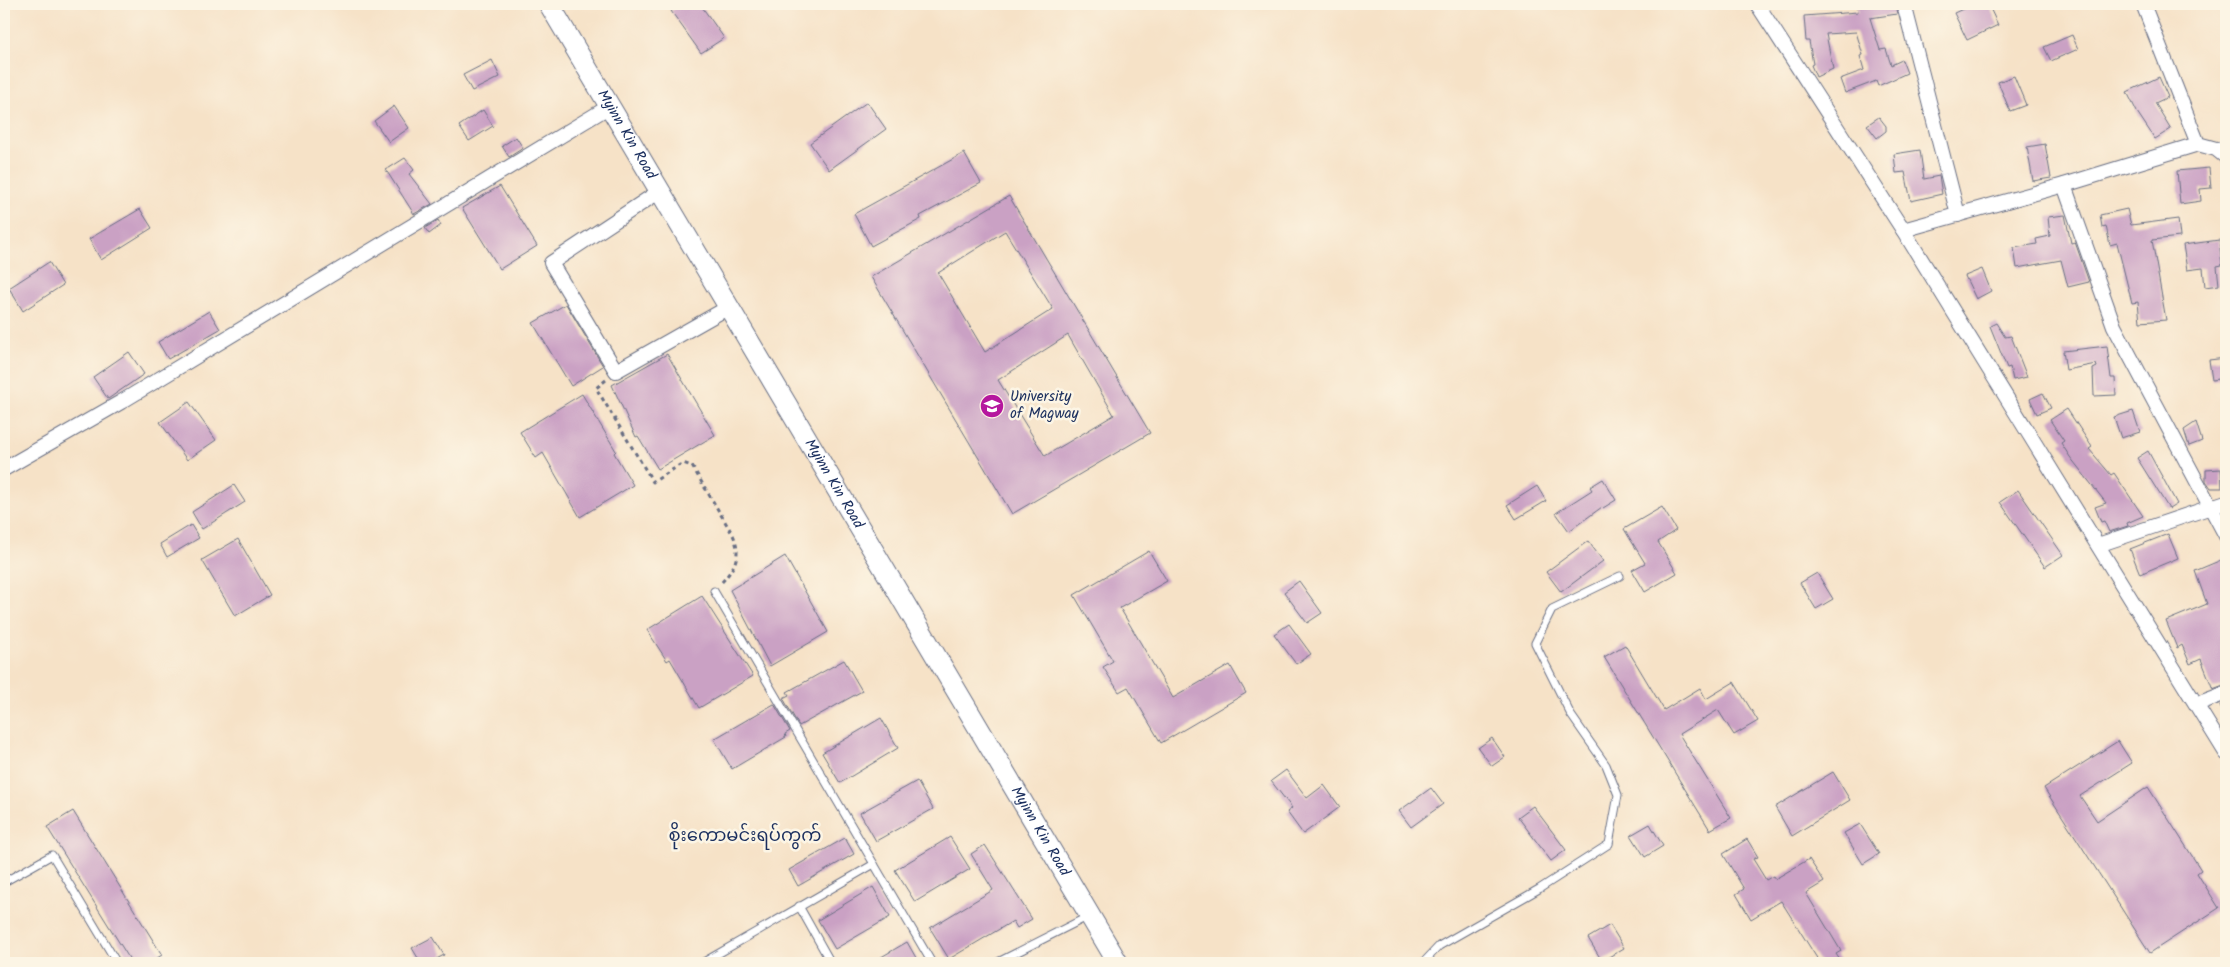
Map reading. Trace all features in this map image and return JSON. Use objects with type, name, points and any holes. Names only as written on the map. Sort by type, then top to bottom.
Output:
[{"type":"street","name":"Myinn Kin Road","points":[[550,4],[1118,963]]},
{"type":"street","points":[[1757,4],[1903,230],[2226,753]]},
{"type":"street","points":[[1904,4],[1958,215]]},
{"type":"street","points":[[2143,4],[2198,144]]},
{"type":"street","points":[[4,469],[121,402],[610,106]]},
{"type":"street","points":[[1903,230],[2064,185],[2198,144],[2216,149],[2226,157]]},
{"type":"street","points":[[2064,185],[2114,326],[2226,536]]},
{"type":"street","points":[[660,191],[550,263],[616,371],[729,307]]},
{"type":"street","points":[[2098,545],[2209,506],[2226,502]]},
{"type":"street","points":[[2197,704],[2226,693]]},
{"type":"lane","points":[[1422,963],[1439,946],[1539,889],[1609,844],[1618,795],[1606,765],[1571,714],[1535,643],[1552,609],[1620,576]]},
{"type":"lane","points":[[714,591],[932,963]]},
{"type":"lane","points":[[4,882],[52,855],[117,963]]},
{"type":"lane","points":[[702,963],[874,864]]},
{"type":"lane","points":[[799,906],[830,963]]},
{"type":"lane","points":[[996,963],[1090,916]]},
{"type":"path","points":[[616,371],[596,388],[653,482],[683,463],[692,466],[738,546],[737,558],[731,572],[714,591]]},
{"type":"building","points":[[682,4],[700,4],[724,38],[701,53],[671,11]]},
{"type":"building","points":[[1857,4],[1895,4],[1897,14],[1870,18],[1880,50],[1886,49],[1891,65],[1902,60],[1907,73],[1878,86],[1876,81],[1845,93],[1840,79],[1864,70],[1860,56],[1863,55],[1856,32],[1826,34],[1833,69],[1816,77],[1811,65],[1813,64],[1809,41],[1806,41],[1804,16],[1858,12]]},
{"type":"building","points":[[1974,4],[1988,4],[1998,25],[1967,40],[1954,13]]},
{"type":"building","points":[[2072,35],[2078,49],[2051,61],[2044,47]]},
{"type":"building","points":[[492,60],[500,77],[472,91],[463,75]]},
{"type":"building","points":[[2014,76],[2026,105],[2010,111],[1998,82]]},
{"type":"building","points":[[2159,77],[2168,97],[2155,103],[2171,129],[2155,139],[2137,112],[2127,92]]},
{"type":"building","points":[[867,102],[886,129],[829,170],[810,143]]},
{"type":"building","points":[[394,106],[409,128],[389,142],[374,121]]},
{"type":"building","points":[[483,110],[493,126],[469,141],[459,126]]},
{"type":"building","points":[[1879,117],[1886,126],[1886,131],[1877,138],[1867,125]]},
{"type":"building","points":[[516,137],[523,148],[509,157],[502,146]]},
{"type":"building","points":[[2045,144],[2051,178],[2033,181],[2027,147]]},
{"type":"building","points":[[1920,150],[1924,179],[1939,176],[1942,194],[1911,201],[1905,172],[1896,173],[1894,154]]},
{"type":"building","points":[[964,153],[981,183],[920,216],[921,219],[871,246],[854,214]]},
{"type":"building","points":[[405,158],[414,170],[409,174],[432,204],[414,214],[386,170]]},
{"type":"building","points":[[2209,168],[2211,188],[2200,189],[2201,201],[2180,204],[2177,171]]},
{"type":"building","points":[[500,186],[537,246],[500,269],[462,208]]},
{"type":"building","points":[[1009,196],[1150,433],[1012,514],[871,277]],"holes":[[[1005,231],[1053,309],[985,352],[938,273]],[[1068,335],[1114,415],[1045,456],[998,380]]]},
{"type":"building","points":[[140,209],[152,228],[101,260],[89,239]]},
{"type":"building","points":[[2127,209],[2131,225],[2178,219],[2180,237],[2152,240],[2166,320],[2140,322],[2138,302],[2132,303],[2117,243],[2110,245],[2106,226],[2102,227],[2100,215]]},
{"type":"building","points":[[2065,215],[2071,243],[2075,242],[2089,282],[2068,287],[2061,260],[2017,268],[2014,248],[2037,244],[2036,239],[2050,236],[2048,217]]},
{"type":"building","points":[[438,220],[441,225],[429,234],[425,228]]},
{"type":"building","points":[[2219,240],[2222,265],[2217,266],[2219,285],[2205,287],[2203,268],[2187,270],[2183,245]]},
{"type":"building","points":[[49,262],[63,285],[23,311],[9,288]]},
{"type":"building","points":[[1982,269],[1991,291],[1976,299],[1965,276]]},
{"type":"building","points":[[566,304],[603,366],[571,386],[533,323]]},
{"type":"building","points":[[209,311],[220,329],[168,359],[158,342]]},
{"type":"building","points":[[1996,323],[2005,337],[2011,336],[2027,377],[2013,380],[2010,367],[2007,368],[1990,326]]},
{"type":"building","points":[[2107,346],[2111,378],[2115,378],[2116,395],[2094,396],[2093,369],[2097,367],[2096,364],[2066,370],[2063,351]]},
{"type":"building","points":[[129,352],[144,374],[108,399],[93,377]]},
{"type":"building","points":[[667,354],[715,435],[658,469],[638,436],[636,437],[612,385]]},
{"type":"building","points":[[2226,358],[2226,378],[2212,380],[2209,360]]},
{"type":"building","points":[[2043,393],[2051,408],[2037,414],[2030,399]]},
{"type":"building","points":[[582,394],[616,451],[614,453],[633,485],[580,517],[543,453],[536,458],[520,432]]},
{"type":"building","points":[[189,402],[216,440],[187,460],[160,422]]},
{"type":"building","points":[[2067,409],[2092,447],[2089,449],[2111,475],[2114,473],[2143,516],[2127,523],[2128,526],[2109,532],[2104,521],[2101,522],[2095,507],[2106,503],[2070,457],[2061,443],[2064,441],[2050,420]]},
{"type":"building","points":[[2133,411],[2140,432],[2121,438],[2114,417]]},
{"type":"building","points":[[2196,422],[2202,441],[2189,446],[2184,430]]},
{"type":"building","points":[[2148,451],[2177,504],[2169,509],[2137,458]]},
{"type":"building","points":[[2221,469],[2222,488],[2211,488],[2206,481],[2206,470]]},
{"type":"building","points":[[1603,479],[1616,500],[1602,507],[1569,531],[1556,513],[1592,490],[1590,487]]},
{"type":"building","points":[[234,485],[245,502],[202,529],[192,512]]},
{"type":"building","points":[[1537,486],[1546,501],[1516,519],[1507,505]]},
{"type":"building","points":[[2018,490],[2063,555],[2045,567],[2000,502]]},
{"type":"building","points":[[1662,507],[1676,530],[1658,542],[1677,573],[1645,592],[1632,570],[1645,563],[1624,529]]},
{"type":"building","points":[[191,525],[199,538],[167,557],[160,544]]},
{"type":"building","points":[[2168,534],[2178,558],[2140,574],[2130,549]]},
{"type":"building","points":[[238,539],[270,595],[235,616],[202,560]]},
{"type":"building","points":[[1588,541],[1603,561],[1561,592],[1546,572]]},
{"type":"building","points":[[1149,551],[1167,581],[1120,608],[1173,698],[1230,665],[1246,693],[1161,743],[1128,687],[1119,692],[1103,667],[1113,661],[1074,595]]},
{"type":"building","points":[[785,556],[828,632],[770,666],[730,590]]},
{"type":"building","points":[[2226,558],[2226,684],[2213,689],[2201,659],[2190,664],[2182,645],[2177,648],[2166,621],[2207,604],[2195,571]]},
{"type":"building","points":[[1817,573],[1833,599],[1816,609],[1800,583]]},
{"type":"building","points":[[1299,581],[1322,613],[1307,623],[1284,592]]},
{"type":"building","points":[[702,596],[753,676],[699,708],[670,659],[667,661],[647,630]]},
{"type":"building","points":[[1289,624],[1311,654],[1296,664],[1274,634]]},
{"type":"building","points":[[1625,645],[1664,710],[1700,688],[1706,699],[1734,682],[1758,721],[1734,735],[1718,710],[1679,734],[1731,818],[1710,830],[1604,657]]},
{"type":"building","points":[[844,660],[862,691],[799,726],[783,698],[789,695],[787,692]]},
{"type":"building","points":[[2226,702],[2226,720],[2220,705]]},
{"type":"building","points":[[774,704],[790,731],[785,734],[786,737],[732,769],[714,739]]},
{"type":"building","points":[[881,718],[898,748],[840,783],[822,753]]},
{"type":"building","points":[[1492,738],[1505,757],[1492,766],[1478,748]]},
{"type":"building","points":[[2118,741],[2132,763],[2080,796],[2097,821],[2148,787],[2201,870],[2197,873],[2219,908],[2150,953],[2044,788]]},
{"type":"building","points":[[1286,770],[1307,798],[1324,785],[1340,807],[1303,834],[1287,812],[1292,808],[1271,781]]},
{"type":"building","points":[[1833,772],[1850,800],[1792,836],[1775,807]]},
{"type":"building","points":[[917,781],[933,809],[876,841],[860,813]]},
{"type":"building","points":[[1431,788],[1443,804],[1411,827],[1399,811]]},
{"type":"building","points":[[1533,806],[1566,850],[1551,861],[1518,817]]},
{"type":"building","points":[[73,811],[162,955],[149,963],[132,963],[47,827]]},
{"type":"building","points":[[1650,824],[1663,846],[1645,857],[1631,835]]},
{"type":"building","points":[[1860,824],[1879,854],[1863,864],[1844,833]]},
{"type":"building","points":[[950,837],[970,869],[915,902],[895,870]]},
{"type":"building","points":[[845,838],[854,854],[798,886],[789,870]]},
{"type":"building","points":[[1747,839],[1758,857],[1753,859],[1766,880],[1773,876],[1775,879],[1809,859],[1824,882],[1806,893],[1841,951],[1836,954],[1842,963],[1820,963],[1781,901],[1751,919],[1736,894],[1744,889],[1723,854]]},
{"type":"building","points":[[985,845],[1032,919],[1017,928],[1013,921],[949,959],[930,928],[993,890],[971,854]]},
{"type":"building","points":[[873,887],[890,917],[835,949],[818,920]]},
{"type":"building","points":[[1610,925],[1624,948],[1602,961],[1588,938]]},
{"type":"building","points":[[433,937],[444,955],[429,963],[421,963],[412,948]]},
{"type":"building","points":[[907,942],[919,963],[871,963]]},
{"type":"place","name":"University of Magway","points":[[992,406]]},
{"type":"district","name":"စိုးကောမင်းရပ်ကွက်","points":[[745,836]]}]
